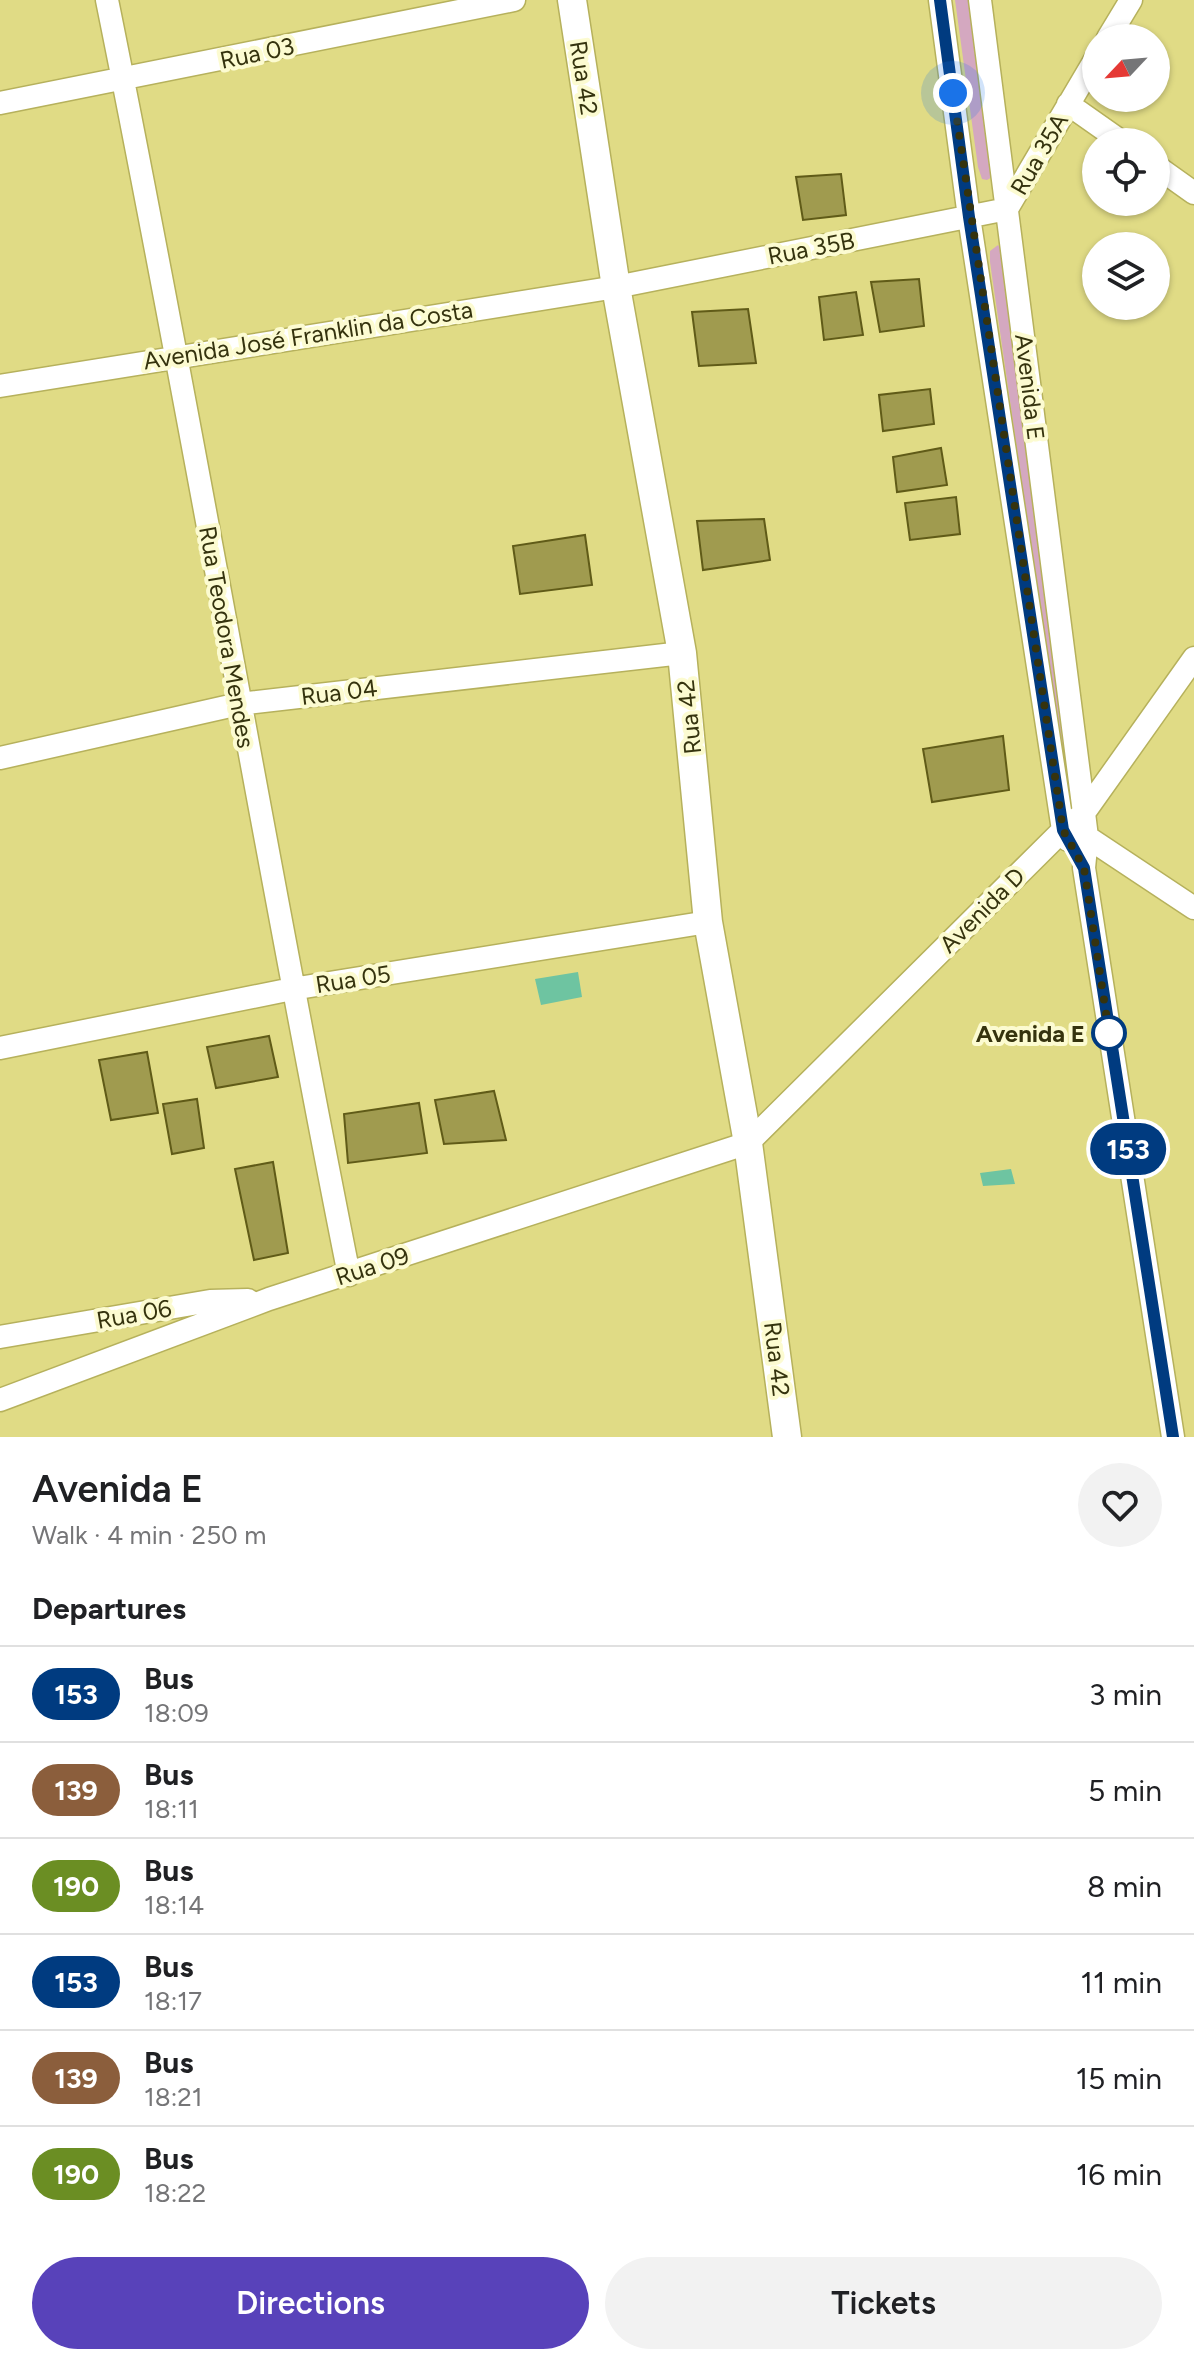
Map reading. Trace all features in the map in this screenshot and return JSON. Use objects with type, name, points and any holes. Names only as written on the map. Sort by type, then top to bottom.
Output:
[{"type":"street","name":"Rua Teodora Mendes","points":[[107,0],[292,989],[349,1275]]},
{"type":"street","name":"Rua 03","points":[[0,103],[514,0]]},
{"type":"street","name":"Rua 42","points":[[572,0],[616,287],[682,653],[708,922],[748,1143],[787,1437]]},
{"type":"street","name":"Avenida E","points":[[940,0],[969,217],[1063,830],[1084,868]]},
{"type":"street","name":"Avenida E","points":[[980,0],[1087,837],[1084,868],[1173,1437]]},
{"type":"street","points":[[1116,24],[1131,0]]},
{"type":"street","name":"Rua 35A","points":[[1007,209],[1082,81]]},
{"type":"street","points":[[1068,104],[1102,128]]},
{"type":"street","points":[[1170,176],[1194,193]]},
{"type":"street","name":"Rua 35B","points":[[616,287],[1007,209]]},
{"type":"street","name":"Avenida José Franklin da Costa","points":[[0,386],[616,287]]},
{"type":"street","points":[[1031,619],[1059,612]]},
{"type":"street","name":"Rua 04","points":[[0,758],[239,704],[682,653]]},
{"type":"street","name":"Avenida D","points":[[748,1143],[1063,830],[1084,813],[1194,658]]},
{"type":"street","points":[[1087,837],[1194,908]]},
{"type":"street","name":"Rua 05","points":[[0,1048],[292,989],[708,922]]},
{"type":"street","name":"Rua 09","points":[[0,1400],[269,1299],[748,1143]]},
{"type":"street","name":"Rua 06","points":[[0,1337],[210,1301],[269,1299]]},
{"type":"shaded area","points":[[955,0],[969,0],[992,162],[992,177],[987,180],[982,179],[978,167]]},
{"type":"shaded area","points":[[998,245],[1003,252],[1069,786],[1065,783],[990,262],[990,251]]},
{"type":"shaded area","points":[[578,972],[582,997],[541,1005],[535,979]]},
{"type":"shaded area","points":[[1011,1169],[1015,1184],[983,1186],[980,1173]]},
{"type":"building","points":[[841,174],[846,215],[803,220],[796,177]]},
{"type":"building","points":[[919,279],[924,326],[880,332],[871,282]]},
{"type":"building","points":[[856,292],[863,335],[824,340],[819,297]]},
{"type":"building","points":[[748,309],[756,363],[699,366],[692,312]]},
{"type":"building","points":[[930,389],[934,424],[883,431],[879,395]]},
{"type":"building","points":[[941,448],[947,485],[897,492],[893,457]]},
{"type":"building","points":[[956,497],[960,534],[910,540],[905,503]]},
{"type":"building","points":[[764,519],[770,560],[703,570],[697,521]]},
{"type":"building","points":[[585,535],[592,585],[520,594],[513,546]]},
{"type":"building","points":[[1003,736],[1009,790],[932,802],[923,749]]},
{"type":"building","points":[[269,1036],[278,1077],[216,1088],[207,1047]]},
{"type":"building","points":[[147,1052],[158,1113],[111,1120],[99,1060]]},
{"type":"building","points":[[494,1091],[506,1140],[444,1144],[435,1100]]},
{"type":"building","points":[[197,1099],[204,1148],[172,1154],[163,1104]]},
{"type":"building","points":[[419,1103],[427,1153],[348,1163],[344,1114]]},
{"type":"building","points":[[273,1162],[288,1253],[254,1260],[235,1169]]},
{"type":"bus line","name":"153","points":[[940,0],[969,217],[1063,830],[1084,868],[1173,1437]]},
{"type":"place","name":"Avenida E","points":[[1109,1033]]},
{"type":"route","points":[[953,93],[969,217],[1063,830],[1084,868],[1109,1033]]}]
